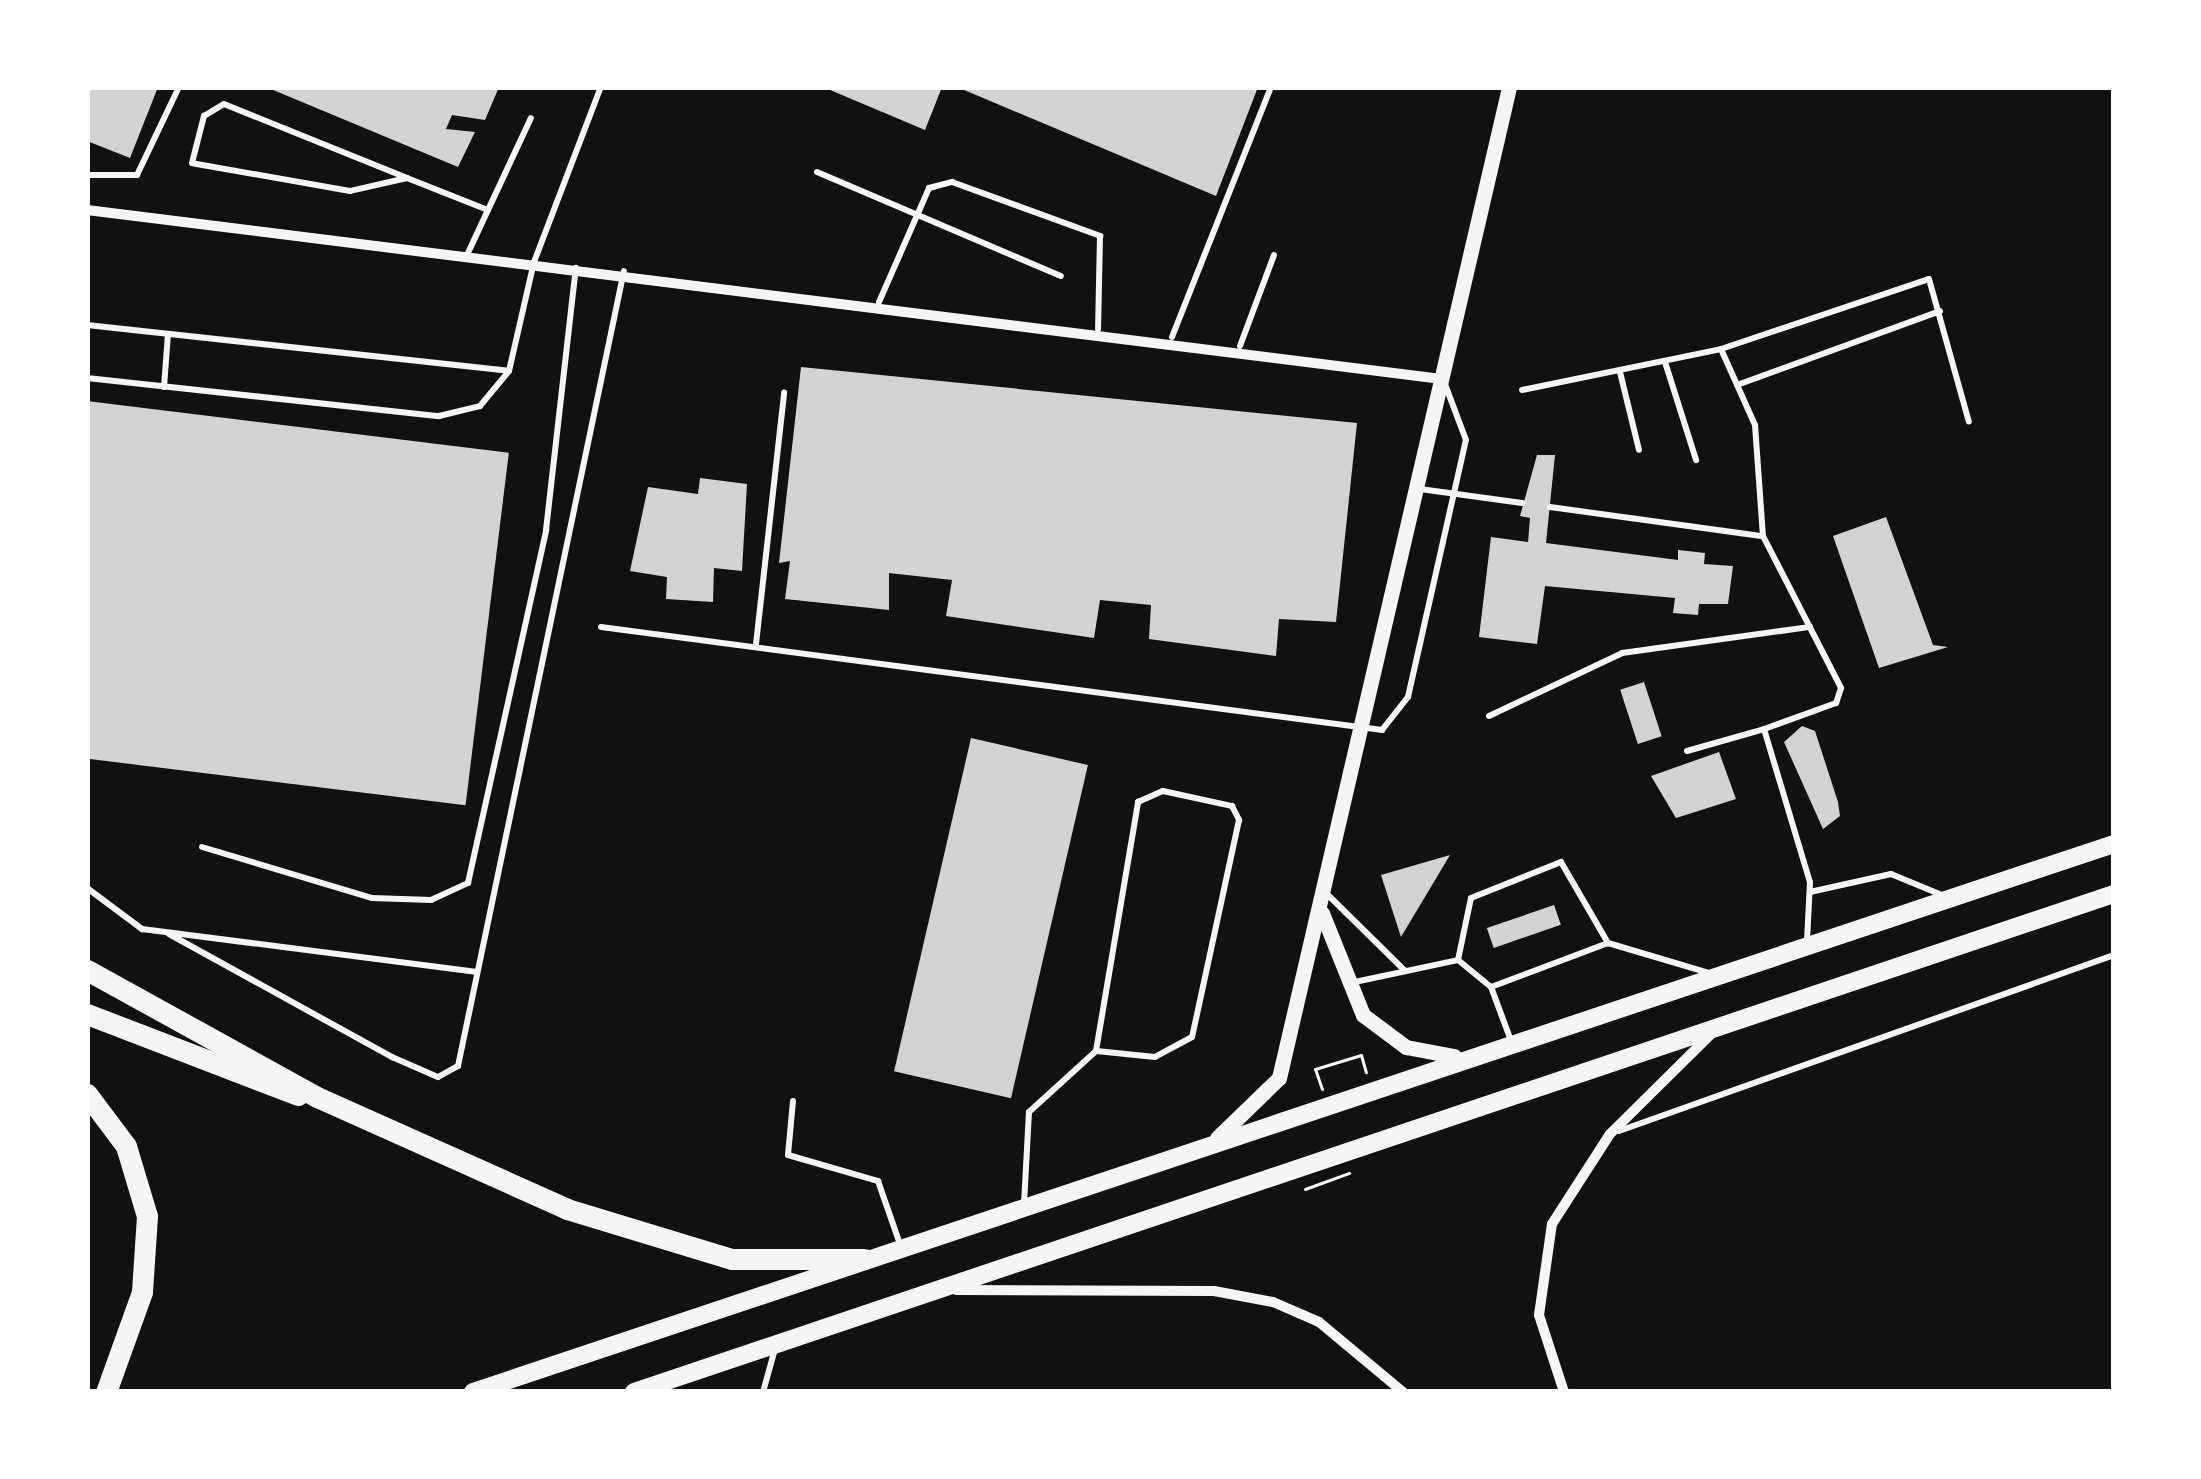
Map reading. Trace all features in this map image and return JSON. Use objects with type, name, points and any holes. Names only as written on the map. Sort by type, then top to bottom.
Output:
[{"type":"highway","points":[[472,1392],[1454,1056],[2114,844]]},
{"type":"highway","points":[[634,1392],[661,1388],[776,1345],[2114,894]]},
{"type":"highway","points":[[87,970],[316,1097],[662,1242],[765,1262],[864,1259]]},
{"type":"highway","points":[[87,1014],[256,1085],[316,1097]]},
{"type":"highway","points":[[87,1094],[126,1147],[146,1216],[142,1292],[106,1392]]},
{"type":"main road","points":[[1217,1138],[1279,1078],[1326,893],[1509,87]]},
{"type":"main road","points":[[1322,910],[1343,984],[1391,1039],[1454,1056]]},
{"type":"street","points":[[87,211],[1172,337],[1441,379]]},
{"type":"street","points":[[1564,1392],[1539,1315],[1541,1264],[1565,1192],[1610,1134],[1717,1030]]},
{"type":"street","points":[[946,1290],[1214,1291],[1274,1302],[1319,1322],[1403,1392]]},
{"type":"lane","points":[[87,175],[137,176],[179,87]]},
{"type":"lane","points":[[87,378],[439,416],[480,406],[509,371],[534,262],[601,87]]},
{"type":"lane","points":[[1172,337],[1271,87]]},
{"type":"lane","points":[[407,178],[350,191],[211,175],[192,163],[205,116],[224,104],[407,178],[488,211]]},
{"type":"lane","points":[[467,255],[531,118]]},
{"type":"lane","points":[[817,172],[914,219],[1061,276]]},
{"type":"lane","points":[[880,302],[929,188],[952,182],[1100,236],[1098,329]]},
{"type":"lane","points":[[1240,346],[1274,255]]},
{"type":"lane","points":[[202,847],[372,898],[431,900],[468,883],[546,530],[576,266]]},
{"type":"lane","points":[[169,934],[439,1077],[458,1066],[624,271]]},
{"type":"lane","points":[[1522,390],[1720,349],[1929,279],[1969,422]]},
{"type":"lane","points":[[1737,385],[1940,311]]},
{"type":"lane","points":[[87,325],[509,371]]},
{"type":"lane","points":[[164,387],[168,334]]},
{"type":"lane","points":[[1687,752],[1764,729],[1840,696],[1763,536],[1763,464],[1720,349]]},
{"type":"lane","points":[[1665,362],[1696,460]]},
{"type":"lane","points":[[1620,372],[1639,450]]},
{"type":"lane","points":[[601,627],[1304,713],[1363,730],[1401,717],[1454,494],[1467,422],[1441,379]]},
{"type":"lane","points":[[756,644],[784,393]]},
{"type":"lane","points":[[1417,489],[1522,503]]},
{"type":"lane","points":[[1550,507],[1763,536]]},
{"type":"lane","points":[[1490,716],[1622,653],[1810,627]]},
{"type":"lane","points":[[1764,729],[1810,892],[1806,944]]},
{"type":"lane","points":[[1024,1204],[1029,1112],[1096,1051],[1138,802],[1163,791],[1232,806],[1239,820],[1192,1037],[1155,1057],[1096,1051]]},
{"type":"lane","points":[[1458,960],[1471,898],[1555,861],[1574,869],[1607,943]]},
{"type":"lane","points":[[1810,892],[1891,874],[1947,898]]},
{"type":"lane","points":[[87,888],[120,921],[169,934],[477,972]]},
{"type":"lane","points":[[1326,893],[1405,971]]},
{"type":"lane","points":[[1491,987],[1607,943],[1713,974]]},
{"type":"lane","points":[[1610,1134],[2114,955]]},
{"type":"lane","points":[[1343,984],[1458,960]]},
{"type":"lane","points":[[1458,960],[1491,987],[1510,1038]]},
{"type":"lane","points":[[793,1101],[788,1155],[878,1181],[900,1246]]},
{"type":"lane","points":[[763,1392],[776,1345]]},
{"type":"path","points":[[1315,1070],[1360,1055],[1370,1085]]},
{"type":"path","points":[[1306,1192],[1350,1178]]},
{"type":"building","points":[[87,87],[158,87],[130,158],[87,141]]},
{"type":"building","points":[[266,87],[499,87],[485,120],[452,115],[446,129],[475,132],[458,167]]},
{"type":"building","points":[[823,87],[942,87],[925,130]]},
{"type":"building","points":[[957,87],[1258,87],[1216,196]]},
{"type":"building","points":[[801,367],[1357,423],[1336,622],[1279,619],[1276,656],[1149,639],[1151,605],[1100,600],[1094,638],[946,616],[952,580],[889,573],[889,610],[785,599],[790,561],[779,563]]},
{"type":"building","points":[[87,401],[509,453],[466,805],[87,759]]},
{"type":"building","points":[[1537,455],[1555,455],[1546,543],[1678,560],[1678,550],[1705,553],[1704,564],[1733,566],[1728,604],[1699,604],[1698,615],[1673,613],[1675,598],[1545,586],[1537,644],[1479,637],[1491,537],[1528,542],[1530,518],[1520,516]]},
{"type":"building","points":[[700,478],[747,484],[742,571],[714,568],[713,602],[666,599],[667,577],[630,571],[648,487],[698,494]]},
{"type":"building","points":[[1886,517],[1933,645],[1948,647],[1879,668],[1833,536]]},
{"type":"building","points":[[1644,682],[1662,736],[1638,744],[1620,690]]},
{"type":"building","points":[[1802,726],[1815,731],[1838,802],[1840,816],[1823,829],[1784,742]]},
{"type":"building","points":[[971,738],[1088,765],[1011,1098],[894,1071]]},
{"type":"building","points":[[1719,752],[1736,799],[1676,818],[1651,776]]},
{"type":"building","points":[[1450,855],[1401,937],[1381,875]]},
{"type":"building","points":[[1554,905],[1561,925],[1494,948],[1487,928]]}]
